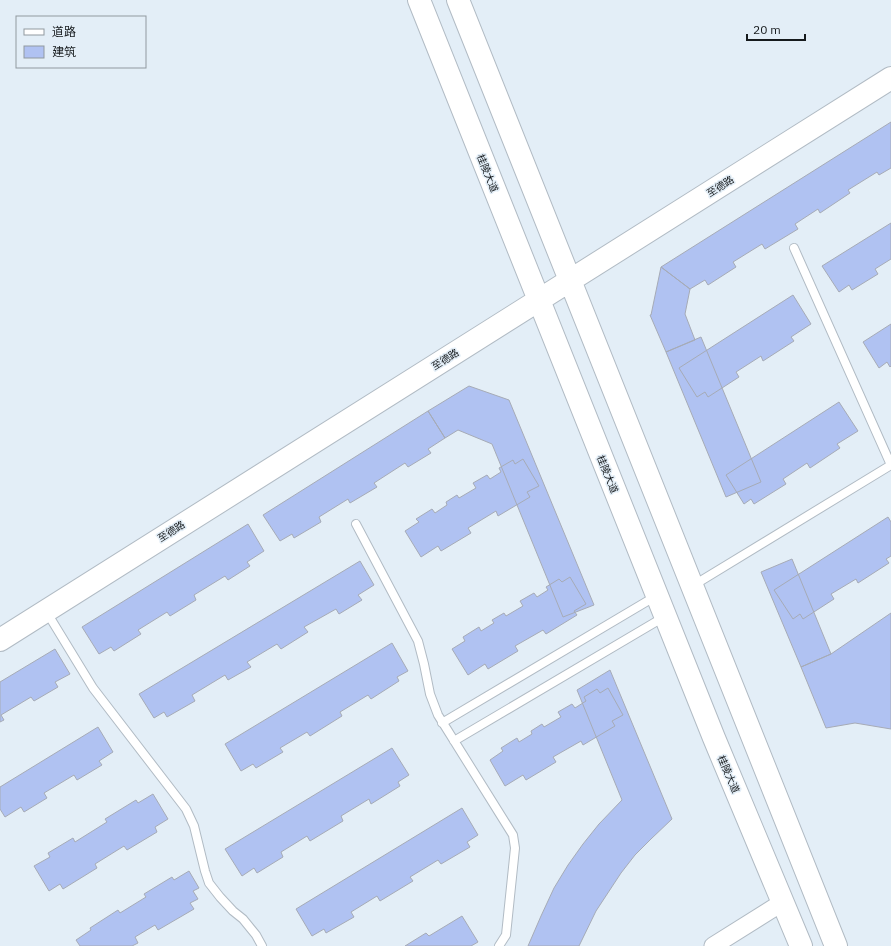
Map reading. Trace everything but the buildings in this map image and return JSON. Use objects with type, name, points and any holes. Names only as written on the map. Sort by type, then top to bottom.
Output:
[{"type":"main road","name":"桂陵大道","points":[[418,0],[714,738],[801,946]]},
{"type":"main road","points":[[458,0],[836,946]]},
{"type":"main road","name":"至德路","points":[[0,640],[891,78]]},
{"type":"street","points":[[713,946],[782,902]]},
{"type":"lane","points":[[692,586],[891,465],[794,248]]},
{"type":"lane","points":[[356,524],[418,641],[430,694],[442,723],[513,835],[515,848],[506,935],[499,946]]},
{"type":"lane","points":[[442,723],[657,595]]},
{"type":"lane","points":[[45,611],[93,688],[186,809],[194,826],[209,883],[233,911],[243,919],[256,935],[262,946]]},
{"type":"lane","points":[[454,742],[665,616]]}]
